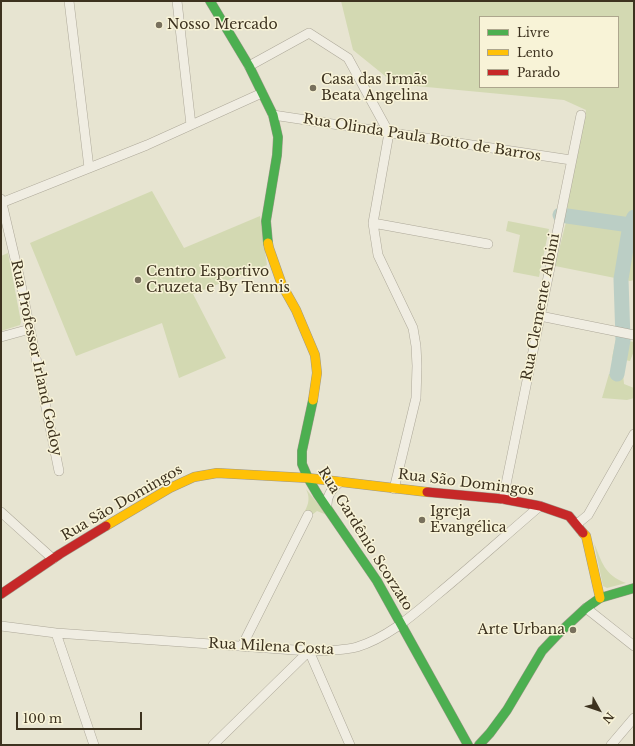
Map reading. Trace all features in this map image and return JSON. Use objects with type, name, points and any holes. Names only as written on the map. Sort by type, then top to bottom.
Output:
[{"type":"street","points":[[69,1],[89,168]]},
{"type":"street","points":[[177,1],[191,125]]},
{"type":"street","points":[[178,15],[184,1]]},
{"type":"street","name":"Rua Gardênio Scorzato","points":[[210,1],[249,66],[273,115],[278,137],[277,155],[266,221],[269,248],[282,285],[296,310],[315,355],[317,373],[315,390],[302,452],[302,464],[308,478],[377,581],[468,745]]},
{"type":"street","points":[[249,66],[309,33],[348,58],[389,133],[373,223],[378,255],[413,328],[416,346],[416,398],[394,489]]},
{"type":"street","points":[[1,202],[147,145],[262,93]]},
{"type":"street","name":"Rua Olinda Paula Botto de Barros","points":[[273,115],[571,160]]},
{"type":"street","name":"Rua Clemente Albini","points":[[503,499],[580,115]]},
{"type":"street","name":"Rua Professor Irland Godoy","points":[[1,202],[30,329],[59,471]]},
{"type":"street","points":[[373,223],[488,244]]},
{"type":"street","points":[[540,316],[634,334]]},
{"type":"street","points":[[1,337],[30,329]]},
{"type":"street","points":[[577,524],[588,515],[634,434]]},
{"type":"street","name":"Rua São Domingos","points":[[1,594],[53,559],[170,488],[194,477],[217,473],[308,478],[394,489],[503,499],[540,506],[570,516],[586,536],[600,598]]},
{"type":"street","points":[[327,505],[327,499],[330,493],[335,485],[340,482]]},
{"type":"street","name":"Rua Milena Costa","points":[[2,625],[56,633],[309,651],[342,650],[358,646],[377,638],[401,624],[540,506]]},
{"type":"street","points":[[1,512],[53,559]]},
{"type":"street","points":[[242,646],[308,515]]},
{"type":"street","points":[[479,745],[490,733],[506,710],[542,651],[586,608],[600,598],[634,588]]},
{"type":"street","points":[[586,608],[634,646]]},
{"type":"street","points":[[56,633],[94,745]]},
{"type":"street","points":[[213,745],[309,651],[349,745]]},
{"type":"street","points":[[611,745],[634,718]]},
{"type":"green space","points":[[341,1],[634,1],[634,280],[630,281],[555,266],[566,222],[569,185],[586,110],[564,100],[395,84],[353,50]]},
{"type":"green space","name":"Centro Esportivo Cruzeta e By Tennis","points":[[152,191],[184,248],[260,216],[267,265],[193,294],[226,358],[179,378],[162,323],[76,356],[30,243]]},
{"type":"green space","points":[[508,221],[549,229],[539,277],[513,272],[520,235],[506,231]]},
{"type":"green space","points":[[8,253],[21,322],[20,325],[1,331],[1,256]]},
{"type":"green space","points":[[616,339],[634,342],[634,351],[630,361],[612,358]]},
{"type":"green space","points":[[609,374],[623,374],[624,384],[634,388],[634,398],[627,400],[602,398]]},
{"type":"green space","points":[[306,489],[327,515],[317,511],[312,515],[305,511],[308,500]]},
{"type":"green space","points":[[594,543],[608,572],[626,583],[607,588],[603,586]]},
{"type":"waterway","points":[[560,215],[630,225]]},
{"type":"waterway","points":[[617,374],[623,340],[621,279],[630,225],[634,217]]},
{"type":"traffic: fast","points":[[210,1],[249,66],[273,115],[278,137],[277,155],[266,221],[268,243]]},
{"type":"traffic: fast","points":[[313,400],[302,451],[302,464],[308,478],[377,581],[468,745]]},
{"type":"traffic: fast","points":[[479,745],[507,710],[542,651],[558,634],[586,608],[600,598],[634,588]]},
{"type":"traffic: slow","points":[[268,243],[282,285],[296,310],[315,355],[317,373],[313,400]]},
{"type":"traffic: slow","points":[[106,526],[170,488],[194,477],[217,473],[308,478],[427,492]]},
{"type":"traffic: slow","points":[[583,533],[586,536],[600,598]]},
{"type":"traffic: jam","points":[[427,492],[503,499],[540,506],[569,516],[583,533]]},
{"type":"traffic: jam","points":[[1,594],[60,554],[106,526]]},
{"type":"place","name":"Nosso Mercado","points":[[159,25]]},
{"type":"place","name":"Casa das Irmãs Beata Angelina","points":[[313,88]]},
{"type":"place","name":"Centro Esportivo Cruzeta e By Tennis","points":[[138,280]]},
{"type":"place","name":"Igreja Evangélica","points":[[422,520]]},
{"type":"place","name":"Arte Urbana","points":[[573,630]]}]
